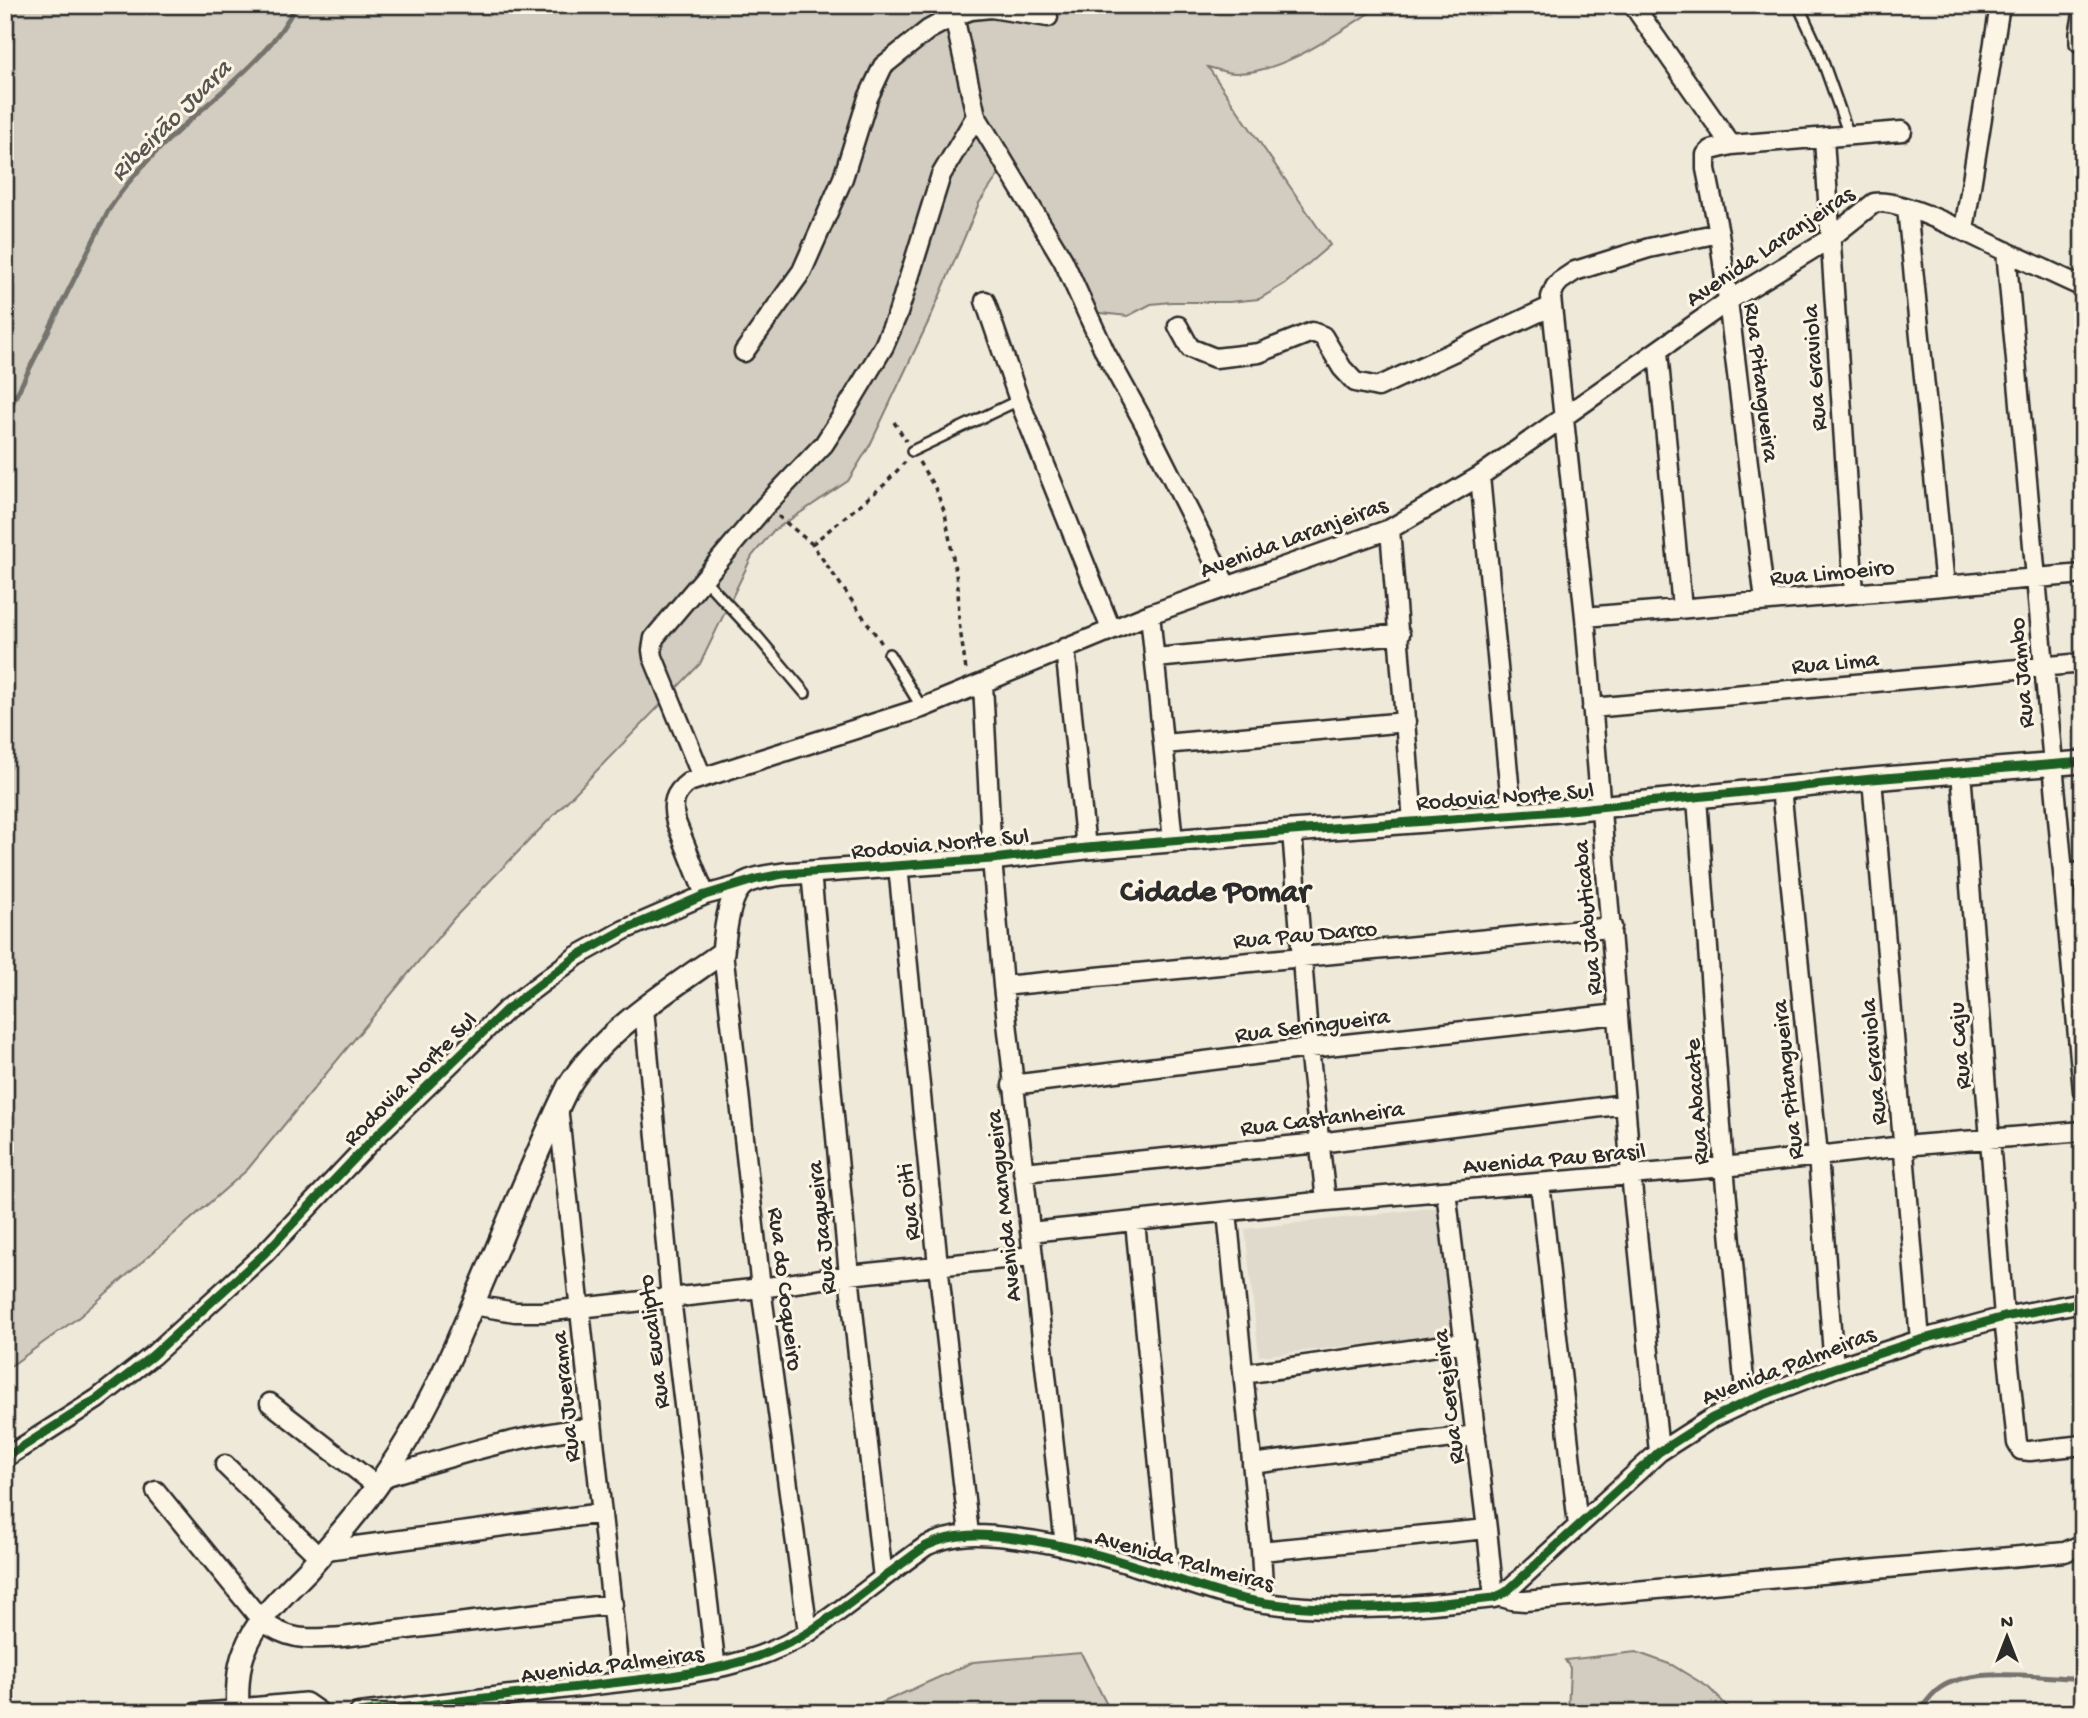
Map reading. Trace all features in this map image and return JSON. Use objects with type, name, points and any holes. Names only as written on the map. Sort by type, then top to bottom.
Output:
[{"type":"street","points":[[1633,5],[1731,145],[1902,131]]},
{"type":"street","points":[[1964,230],[2000,5]]},
{"type":"street","points":[[744,352],[802,271],[843,178],[868,98],[883,66],[928,30],[971,10],[991,8],[1048,17]]},
{"type":"street","points":[[954,16],[976,116],[1063,260],[1105,352],[1149,430],[1227,587]]},
{"type":"street","points":[[702,777],[656,665],[652,650],[654,638],[765,506],[824,444],[884,346],[898,313],[941,175],[976,116]]},
{"type":"street","name":"Rua Graviola","points":[[1824,139],[1854,593]]},
{"type":"street","name":"Rua Pitangueira","points":[[1731,145],[1711,150],[1706,155],[1706,169],[1719,233],[1765,601]]},
{"type":"street","name":"Avenida Laranjeiras","points":[[705,895],[673,810],[674,799],[680,788],[702,777],[922,708],[1150,614],[1391,529],[1480,476],[1728,301],[1829,239],[1874,203],[1883,202],[1907,208],[1964,230],[2083,287]]},
{"type":"street","points":[[1907,208],[1945,586]]},
{"type":"street","points":[[1178,326],[1190,348],[1215,358],[1259,353],[1312,332],[1323,336],[1342,368],[1355,382],[1378,387],[1551,301],[1555,287],[1575,271],[1649,248],[1719,233]]},
{"type":"street","name":"Rua Jambo","points":[[2006,251],[2083,1091]]},
{"type":"street","points":[[985,301],[1019,400],[1111,629]]},
{"type":"street","name":"Rua Jabuticaba","points":[[1551,301],[1585,617],[1631,1174],[1659,1452]]},
{"type":"street","points":[[1658,352],[1682,608]]},
{"type":"street","points":[[1480,476],[1512,815]]},
{"type":"street","points":[[1391,529],[1413,822]]},
{"type":"street","name":"Rua Limoeiro","points":[[1585,617],[2083,574]]},
{"type":"street","points":[[1150,614],[1172,841]]},
{"type":"street","points":[[1156,657],[1400,634]]},
{"type":"street","points":[[1065,648],[1086,848]]},
{"type":"street","name":"Rua Lima","points":[[1592,708],[2083,663]]},
{"type":"street","name":"Avenida Mangueira","points":[[983,684],[992,859],[1012,1085],[1065,1546]]},
{"type":"street","points":[[1164,744],[1406,722]]},
{"type":"street","name":"Rodovia Norte Sul","points":[[5,1458],[97,1399],[152,1356],[264,1254],[373,1139],[506,1010],[577,956],[624,930],[705,895],[770,876],[811,872],[1512,815],[1872,779],[2083,762]]},
{"type":"street","name":"Rua Caju","points":[[1961,772],[2004,1317],[2018,1447],[2030,1451],[2083,1445]]},
{"type":"street","name":"Rua Graviola","points":[[1872,779],[1920,1340]]},
{"type":"street","name":"Rua Pitangueira","points":[[1781,788],[1818,1155],[1833,1368]]},
{"type":"street","name":"Rua Abacate","points":[[1697,798],[1724,1167],[1746,1402]]},
{"type":"street","points":[[1292,831],[1309,1048],[1326,1201]]},
{"type":"street","name":"Rua Oiti","points":[[898,866],[938,1265],[969,1534]]},
{"type":"street","name":"Rua Jaqueira","points":[[811,872],[849,1275],[883,1578]]},
{"type":"street","points":[[2064,874],[2083,872]]},
{"type":"street","points":[[238,1711],[238,1687],[245,1650],[261,1620],[322,1554],[380,1481],[448,1364],[568,1087],[585,1062],[644,1009],[723,951],[732,903],[742,885]]},
{"type":"street","name":"Rua Pau Darco","points":[[1003,986],[1612,927]]},
{"type":"street","name":"Rua do Coqueiro","points":[[723,951],[761,1288],[808,1632]]},
{"type":"street","name":"Rua Eucalipto","points":[[644,1009],[671,1297],[716,1669]]},
{"type":"street","name":"Rua Seringueira","points":[[1012,1085],[1309,1048],[1618,1014]]},
{"type":"street","name":"Rua Castanheira","points":[[1023,1172],[1319,1143],[1625,1104]]},
{"type":"street","name":"Rua Juerama","points":[[558,1106],[620,1682]]},
{"type":"street","name":"Avenida Pau Brasil","points":[[1030,1232],[1326,1201],[1724,1167],[1903,1146],[2083,1131]]},
{"type":"street","points":[[1540,1183],[1578,1526]]},
{"type":"street","name":"Rua Cerejeira","points":[[1446,1191],[1496,1597]]},
{"type":"street","points":[[1227,1212],[1264,1603]]},
{"type":"street","points":[[1135,1222],[1170,1577]]},
{"type":"street","points":[[473,1305],[526,1312],[579,1309],[849,1275],[1032,1256]]},
{"type":"street","name":"Avenida Palmeiras","points":[[359,1713],[716,1669],[747,1660],[808,1632],[926,1546],[943,1538],[969,1534],[1028,1539],[1065,1546],[1216,1592],[1264,1603],[1315,1608],[1381,1608],[1496,1597],[1506,1592],[1659,1452],[1712,1418],[1833,1368],[1920,1340],[2004,1317],[2083,1302]]},
{"type":"street","points":[[1243,1374],[1465,1342]]},
{"type":"street","points":[[270,1403],[380,1481]]},
{"type":"street","points":[[380,1481],[506,1441],[592,1427]]},
{"type":"street","points":[[1252,1464],[1476,1436]]},
{"type":"street","points":[[225,1465],[322,1554]]},
{"type":"street","points":[[156,1491],[261,1620],[275,1631],[300,1638],[342,1637],[612,1604]]},
{"type":"street","points":[[322,1554],[601,1513]]},
{"type":"street","points":[[1261,1551],[1487,1529]]},
{"type":"street","points":[[1496,1597],[1525,1601],[1917,1566],[2065,1552],[2083,1544]]},
{"type":"street","points":[[196,1713],[305,1704],[318,1713]]},
{"type":"lane","points":[[1798,5],[1823,59],[1849,135]]},
{"type":"lane","points":[[2080,5],[2075,44],[2083,51]]},
{"type":"lane","points":[[912,451],[1019,400]]},
{"type":"lane","points":[[703,578],[805,693]]},
{"type":"lane","points":[[889,654],[922,708]]},
{"type":"path","points":[[894,422],[935,488],[945,513],[958,586],[959,622],[966,669],[972,678],[983,684]]},
{"type":"path","points":[[813,544],[884,485],[912,451]]},
{"type":"path","points":[[765,506],[813,544],[889,654]]},
{"type":"shaded area","points":[[5,5],[1382,5],[1312,49],[1273,66],[1235,73],[1208,67],[1330,245],[1286,283],[1259,299],[1151,304],[1128,316],[1091,312],[1048,246],[1011,157],[979,203],[932,314],[870,445],[848,481],[773,531],[752,556],[700,664],[454,918],[247,1170],[79,1317],[5,1370]]},
{"type":"shaded area","points":[[1441,1207],[1455,1334],[1259,1356],[1245,1229]]},
{"type":"shaded area","points":[[1636,1652],[1672,1665],[1708,1687],[1734,1713],[1568,1713],[1570,1668],[1565,1660]]},
{"type":"shaded area","points":[[1081,1653],[1111,1713],[859,1713],[973,1662]]},
{"type":"waterway","name":"Ribeirão Juara","points":[[5,418],[108,211],[118,196],[166,142],[268,47],[296,5]]},
{"type":"waterway","points":[[1918,1713],[1940,1688],[1969,1677],[2083,1676]]},
{"type":"cycle path","points":[[5,1458],[97,1399],[152,1356],[264,1254],[373,1139],[506,1010],[577,956],[624,930],[705,895],[783,874],[1559,811],[1872,779],[2083,762]]},
{"type":"cycle path","points":[[359,1713],[671,1676],[760,1656],[809,1632],[926,1546],[958,1536],[991,1536],[1054,1544],[1114,1559],[1231,1596],[1266,1603],[1352,1608],[1494,1598],[1506,1592],[1659,1452],[1712,1418],[1834,1368],[1920,1340],[2004,1317],[2083,1302]]},
{"type":"district","name":"Cidade Pomar","points":[[1215,889]]}]
